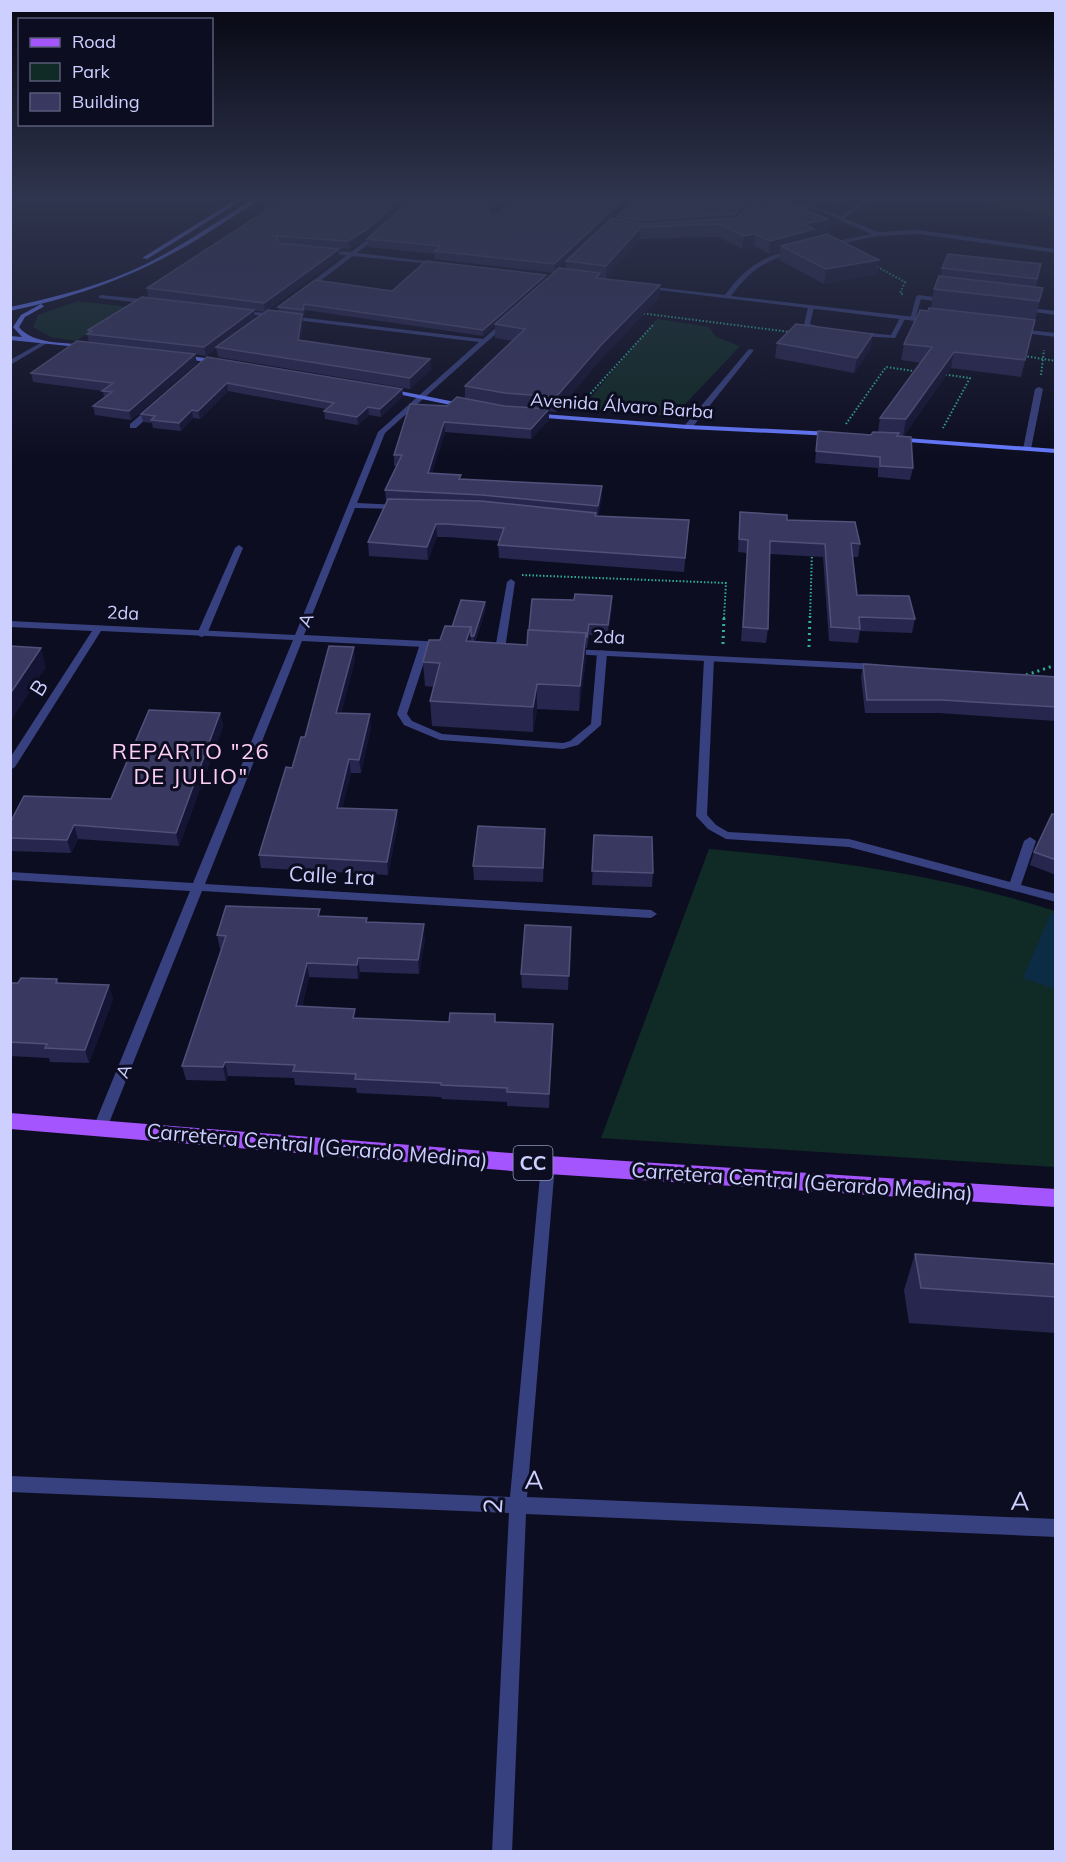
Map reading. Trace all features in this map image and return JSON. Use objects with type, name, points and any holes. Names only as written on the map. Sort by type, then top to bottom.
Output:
[{"type":"main road","points":[[10,302],[74,286]]},
{"type":"main road","points":[[10,309],[93,286]]},
{"type":"main road","points":[[42,342],[22,335],[16,327],[23,316],[63,296]]},
{"type":"main road","points":[[10,338],[100,349]]},
{"type":"main road","points":[[175,357],[231,364]]},
{"type":"main road","points":[[381,388],[472,407]]},
{"type":"main road","name":"Avenida Álvaro Barba","points":[[526,414],[688,427],[838,435]]},
{"type":"main road","points":[[882,438],[1056,451]]},
{"type":"main road","name":"Carretera Central (Gerardo Medina)","points":[[10,1121],[548,1165],[1056,1198]]},
{"type":"street","points":[[298,295],[310,286]]},
{"type":"street","points":[[634,286],[946,322]]},
{"type":"street","points":[[727,297],[735,286]]},
{"type":"street","points":[[101,297],[159,303]]},
{"type":"street","points":[[912,318],[919,297],[953,301]]},
{"type":"street","points":[[811,307],[807,325],[834,331]]},
{"type":"street","points":[[1010,308],[1056,313]]},
{"type":"street","points":[[261,322],[279,309]]},
{"type":"street","points":[[237,312],[486,340]]},
{"type":"street","name":"A","points":[[100,1128],[382,432],[511,317]]},
{"type":"street","points":[[844,333],[893,336],[903,317]]},
{"type":"street","points":[[1012,330],[1056,335]]},
{"type":"street","points":[[10,363],[42,342]]},
{"type":"street","points":[[688,427],[751,350]]},
{"type":"street","points":[[199,368],[216,354]]},
{"type":"street","points":[[1027,449],[1039,389]]},
{"type":"street","points":[[134,426],[158,404]]},
{"type":"street","points":[[352,505],[411,508]]},
{"type":"street","points":[[202,634],[239,548]]},
{"type":"street","points":[[500,649],[511,582]]},
{"type":"street","name":"2da","points":[[10,624],[457,646]]},
{"type":"street","name":"B","points":[[10,767],[98,629]]},
{"type":"street","points":[[424,644],[402,714],[408,723],[440,738],[563,746],[586,736],[596,725],[602,653]]},
{"type":"street","points":[[489,648],[512,649]]},
{"type":"street","name":"2da","points":[[557,651],[888,668]]},
{"type":"street","points":[[709,659],[702,816],[712,827],[726,835],[849,843],[1015,885],[1056,898]]},
{"type":"street","points":[[1015,885],[1030,841]]},
{"type":"street","name":"Calle 1ra","points":[[10,876],[651,914]]},
{"type":"street","name":"2","points":[[502,1851],[518,1505],[548,1165]]},
{"type":"street","name":"A","points":[[10,1484],[1056,1528]]},
{"type":"path","points":[[903,286],[900,293],[919,297]]},
{"type":"path","points":[[569,418],[653,326]]},
{"type":"path","points":[[1039,389],[1046,334]]},
{"type":"path","points":[[838,435],[886,368],[928,372]]},
{"type":"path","points":[[936,442],[970,378],[939,374]]},
{"type":"path","points":[[808,664],[812,545]]},
{"type":"path","points":[[511,582],[516,575],[726,583],[722,660]]},
{"type":"path","points":[[1026,675],[1056,664]]},
{"type":"green space","points":[[78,301],[128,307],[76,341],[51,337],[33,327],[38,315]]},
{"type":"green space","points":[[657,319],[709,327],[716,337],[740,346],[688,401],[670,416],[581,409]]},
{"type":"green space","points":[[709,849],[884,870],[1013,898],[1055,911],[1055,1167],[601,1138]]},
{"type":"water","points":[[1051,913],[1055,914],[1055,989],[1023,978]]},
{"type":"building","points":[[150,286],[288,286],[264,303],[147,288]]},
{"type":"building","points":[[307,286],[356,286],[392,291],[398,286],[534,286],[483,330],[304,304],[303,310],[278,307]]},
{"type":"building","points":[[539,286],[659,286],[602,344],[556,397],[505,393],[465,386],[525,329],[495,324]]},
{"type":"building","points":[[935,286],[1043,288],[1039,301],[934,289]]},
{"type":"building","points":[[142,297],[254,310],[204,347],[87,334],[92,331],[88,330]]},
{"type":"building","points":[[929,308],[1035,320],[1025,360],[954,352],[906,419],[880,418],[932,347],[904,344],[920,310],[928,311]]},
{"type":"building","points":[[268,310],[302,314],[298,340],[430,359],[410,378],[216,347]]},
{"type":"building","points":[[796,324],[873,334],[857,358],[777,343]]},
{"type":"building","points":[[77,341],[195,354],[129,411],[93,406],[112,392],[102,391],[113,383],[31,373]]},
{"type":"building","points":[[207,357],[402,389],[380,409],[368,407],[357,417],[324,411],[334,403],[227,383],[198,411],[192,410],[179,423],[151,420],[155,416],[141,414]]},
{"type":"building","points":[[457,397],[504,406],[549,409],[531,429],[444,422],[428,473],[461,475],[459,479],[602,486],[598,506],[482,495],[385,490],[402,455],[394,455],[410,404],[447,406]]},
{"type":"building","points":[[818,431],[871,435],[873,432],[899,433],[897,436],[911,437],[913,468],[880,466],[880,457],[816,451]]},
{"type":"building","points":[[388,499],[481,501],[596,513],[595,516],[689,520],[685,558],[498,545],[504,528],[446,524],[436,524],[427,547],[368,542]]},
{"type":"building","points":[[740,512],[787,515],[787,520],[855,522],[860,544],[851,543],[857,595],[909,596],[915,619],[859,617],[860,629],[831,627],[825,544],[770,541],[768,629],[743,627],[748,540],[739,539]]},
{"type":"building","points":[[575,594],[612,596],[608,625],[589,624],[587,637],[586,633],[529,630],[532,599],[574,600]]},
{"type":"building","points":[[461,600],[485,602],[474,636],[471,636],[471,627],[452,627]]},
{"type":"building","points":[[445,626],[471,627],[466,641],[527,645],[528,630],[586,633],[580,686],[537,684],[533,707],[430,701],[440,663],[423,662],[429,640],[440,640]]},
{"type":"building","points":[[10,646],[41,648],[10,694]]},
{"type":"building","points":[[329,646],[354,647],[336,713],[370,714],[359,760],[349,759],[337,808],[397,810],[387,862],[259,855],[286,767],[292,768],[301,737],[305,737]]},
{"type":"building","points":[[863,664],[1056,677],[1056,707],[942,700],[867,700]]},
{"type":"building","points":[[149,710],[220,713],[176,833],[74,825],[67,840],[10,838],[10,823],[24,796],[111,799]]},
{"type":"building","points":[[1052,814],[1056,815],[1056,860],[1034,852]]},
{"type":"building","points":[[478,826],[545,829],[543,868],[473,866]]},
{"type":"building","points":[[594,835],[652,837],[653,873],[592,871]]},
{"type":"building","points":[[226,906],[320,909],[318,916],[367,918],[366,922],[424,924],[418,960],[358,958],[357,965],[307,963],[296,1006],[355,1009],[353,1018],[449,1022],[450,1013],[495,1014],[495,1022],[553,1024],[549,1094],[507,1092],[507,1088],[355,1079],[356,1074],[293,1071],[295,1065],[225,1062],[223,1067],[182,1066],[226,936],[217,935]]},
{"type":"building","points":[[525,925],[571,927],[569,976],[521,974]]},
{"type":"building","points":[[21,978],[57,979],[56,983],[109,985],[85,1050],[45,1048],[47,1044],[10,1042],[10,983],[18,983]]},
{"type":"building","points":[[915,1254],[1056,1264],[1056,1297],[921,1288]]},
{"type":"district","name":"REPARTO \"26 DE JULIO\"","points":[[191,764]]}]
